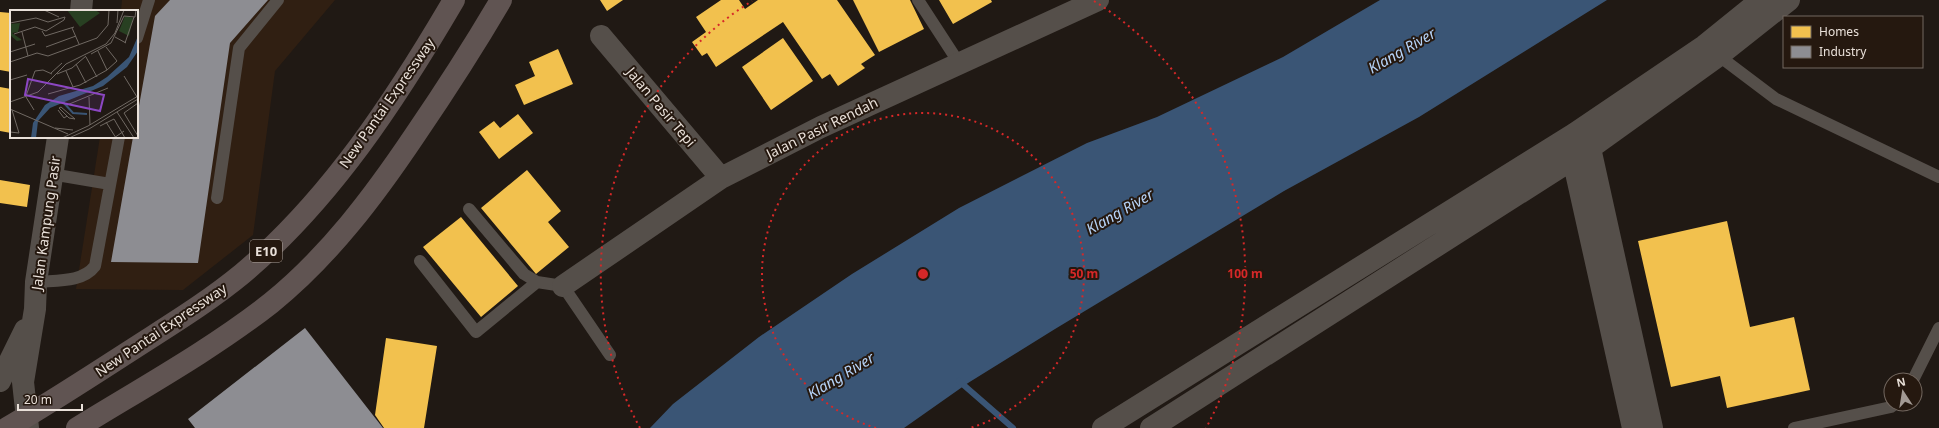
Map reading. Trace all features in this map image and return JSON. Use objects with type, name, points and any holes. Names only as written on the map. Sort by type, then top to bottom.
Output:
[{"type":"highway","name":"New Pantai Expressway","points":[[7,428],[201,306],[242,274],[277,241],[322,195],[359,146],[425,51],[454,0]]},
{"type":"highway","points":[[77,428],[226,336],[272,302],[314,264],[355,219],[391,171],[465,61],[501,0]]},
{"type":"street","points":[[80,10],[82,0]]},
{"type":"street","name":"Jalan Pasir Rendah","points":[[563,286],[721,178],[821,126],[1098,0]]},
{"type":"street","points":[[1711,51],[1761,0]]},
{"type":"street","points":[[1151,428],[1579,147],[1711,51],[1789,0]]},
{"type":"street","name":"Jalan Pasir Tepi","points":[[601,36],[721,178]]},
{"type":"street","name":"Jalan Kampung Pasir","points":[[28,428],[23,382],[35,309],[36,282],[51,174],[58,138]]},
{"type":"street","points":[[1103,428],[1579,147]]},
{"type":"street","points":[[1579,147],[1633,428]]},
{"type":"street","points":[[1579,147],[1652,428]]},
{"type":"street","name":"Jalan Kampung Pasir","points":[[0,381],[35,309]]},
{"type":"street","points":[[0,419],[10,419],[22,428]]},
{"type":"lane","points":[[138,35],[149,0]]},
{"type":"lane","points":[[217,198],[239,48],[278,0]]},
{"type":"lane","points":[[918,0],[959,63]]},
{"type":"lane","points":[[1711,51],[1776,99],[1939,177]]},
{"type":"lane","points":[[36,282],[79,278],[91,271],[96,266],[119,138]]},
{"type":"lane","points":[[51,174],[110,184]]},
{"type":"lane","points":[[469,209],[524,274],[536,282],[563,286],[610,355]]},
{"type":"lane","points":[[420,261],[476,332],[536,282]]},
{"type":"lane","points":[[1917,372],[1939,328]]},
{"type":"lane","points":[[1794,428],[1833,424],[1883,409]]},
{"type":"shaded area","points":[[122,0],[335,0],[275,71],[253,235],[183,290],[76,289],[100,138],[138,138],[138,10],[121,10]]},
{"type":"water","name":"Klang River","points":[[1380,0],[1607,0],[1419,117],[1284,191],[1055,329],[968,383],[904,428],[650,428],[673,404],[759,337],[852,274],[959,208],[1087,143],[1157,117],[1283,57]]},
{"type":"building: Homes","points":[[600,0],[623,0],[607,11]]},
{"type":"building: Homes","points":[[721,0],[739,0],[745,9],[758,0],[837,0],[875,55],[861,64],[865,68],[838,86],[830,74],[822,79],[783,22],[716,67],[707,53],[702,56],[692,42],[706,32],[696,17]]},
{"type":"building: Homes","points":[[853,0],[910,0],[924,29],[879,52]]},
{"type":"building: Homes","points":[[939,0],[991,0],[992,2],[953,24]]},
{"type":"building: Homes","points":[[0,12],[10,13],[10,72],[0,70]]},
{"type":"building: Homes","points":[[783,38],[813,81],[771,110],[742,67]]},
{"type":"building: Homes","points":[[558,49],[573,84],[524,105],[515,85],[535,76],[529,62]]},
{"type":"building: Homes","points":[[0,87],[10,89],[10,133],[0,131]]},
{"type":"building: Homes","points":[[518,114],[533,133],[499,159],[479,132],[494,121],[500,128]]},
{"type":"building: Homes","points":[[527,170],[561,211],[548,222],[569,247],[536,274],[481,208]]},
{"type":"building: Homes","points":[[0,180],[30,185],[27,207],[0,203]]},
{"type":"building: Homes","points":[[461,217],[518,286],[481,317],[423,247]]},
{"type":"building: Homes","points":[[1727,221],[1750,327],[1794,317],[1810,390],[1727,408],[1720,376],[1671,387],[1638,241]]},
{"type":"building: Homes","points":[[386,338],[437,346],[424,428],[384,428],[375,415]]},
{"type":"building: Industry","points":[[170,0],[268,0],[230,43],[198,263],[111,262],[133,138],[138,138],[138,111],[155,16]]},
{"type":"building: Industry","points":[[305,328],[383,428],[195,428],[188,419]]},
{"type":"waterway","points":[[959,381],[1013,428]]}]
